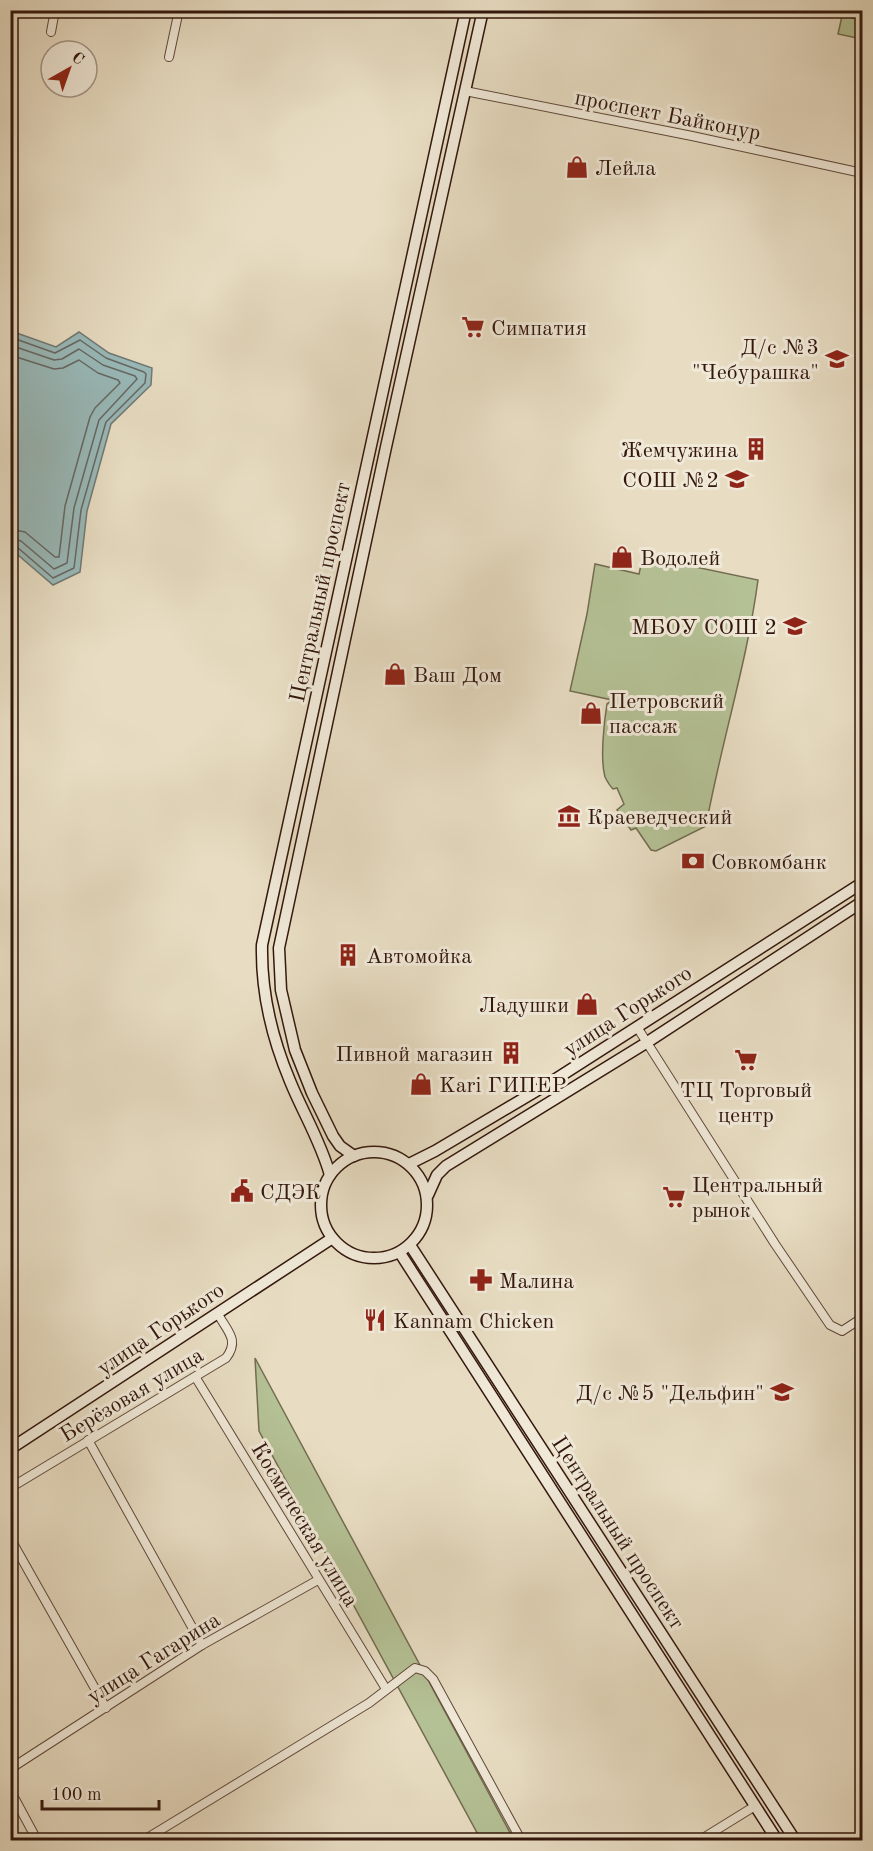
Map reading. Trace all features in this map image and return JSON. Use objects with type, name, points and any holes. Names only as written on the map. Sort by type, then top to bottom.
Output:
[{"type":"main road","name":"Центральный проспект","points":[[330,1175],[325,1157],[281,1057],[264,992],[261,970],[262,945],[466,10]]},
{"type":"main road","name":"Центральный проспект","points":[[354,1156],[340,1146],[312,1093],[295,1050],[281,990],[279,948],[386,447],[483,10]]},
{"type":"main road","points":[[449,87],[465,92]]},
{"type":"main road","points":[[332,623],[348,627]]},
{"type":"main road","name":"улица Горького","points":[[409,1164],[548,1084],[862,883]]},
{"type":"main road","name":"улица Горького","points":[[428,1195],[437,1175],[446,1167],[646,1043],[862,902]]},
{"type":"main road","points":[[264,992],[281,990]]},
{"type":"main road","points":[[366,1152],[380,1152],[392,1155],[409,1164],[421,1180],[428,1195],[426,1221],[420,1234],[410,1245],[400,1252],[380,1258],[359,1257],[346,1251],[331,1239],[322,1219],[321,1206],[325,1185],[340,1164],[366,1152]]},
{"type":"main road","name":"улица Горького","points":[[10,1449],[331,1239]]},
{"type":"main road","name":"Центральный проспект","points":[[410,1245],[795,1840]]},
{"type":"main road","name":"Центральный проспект","points":[[400,1252],[777,1840]]},
{"type":"street","points":[[51,32],[55,10]]},
{"type":"street","points":[[169,57],[178,10]]},
{"type":"street","name":"проспект Байконур","points":[[465,92],[692,136],[862,173]]},
{"type":"street","points":[[637,1027],[775,1244],[830,1325],[842,1331],[862,1317]]},
{"type":"street","name":"Берёзовая улица","points":[[10,1488],[226,1358],[233,1350],[234,1341],[218,1314]]},
{"type":"street","name":"Космическая улица","points":[[196,1378],[386,1689]]},
{"type":"street","points":[[88,1440],[202,1645]]},
{"type":"street","points":[[10,1538],[106,1708]]},
{"type":"street","name":"улица Гагарина","points":[[10,1769],[202,1645],[318,1580]]},
{"type":"street","points":[[144,1840],[369,1703],[415,1668],[425,1671],[433,1679],[521,1840]]},
{"type":"street","points":[[10,1790],[38,1840]]},
{"type":"street","points":[[700,1840],[755,1806]]},
{"type":"green space","points":[[842,16],[862,20],[862,39],[838,34]]},
{"type":"green space","points":[[643,556],[758,580],[747,642],[706,826],[656,851],[651,850],[636,828],[631,830],[617,810],[624,804],[617,788],[613,789],[605,777],[604,730],[607,704],[612,700],[570,691],[587,614],[595,564],[639,574]]},
{"type":"green space","points":[[255,1358],[514,1840],[481,1840],[259,1431]]},
{"type":"water","points":[[11,331],[56,347],[79,332],[109,353],[152,368],[151,385],[111,424],[87,511],[80,572],[53,585],[11,549]]},
{"type":"place","name":"Лейла","points":[[577,167]]},
{"type":"place","name":"Симпатия","points":[[473,327]]},
{"type":"place","name":"Д/c №3 \"Чебурашка\"","points":[[837,359]]},
{"type":"place","name":"Жемчужина","points":[[756,449]]},
{"type":"place","name":"СОШ №2","points":[[737,479]]},
{"type":"place","name":"Водолей","points":[[622,557]]},
{"type":"place","name":"МБОУ СОШ 2","points":[[795,626]]},
{"type":"place","name":"Ваш Дом","points":[[395,674]]},
{"type":"place","name":"Петровский пассаж","points":[[591,713]]},
{"type":"place","name":"Краеведческий","points":[[569,816]]},
{"type":"place","name":"Совкомбанк","points":[[693,861]]},
{"type":"place","name":"Автомойка","points":[[348,955]]},
{"type":"place","name":"Ладушки","points":[[587,1004]]},
{"type":"place","name":"Пивной магазин","points":[[511,1053]]},
{"type":"place","name":"ТЦ Торговый центр","points":[[746,1060]]},
{"type":"place","name":"Kari ГИПЕР","points":[[421,1084]]},
{"type":"place","name":"СДЭК","points":[[242,1191]]},
{"type":"place","name":"Центральный рынок","points":[[674,1197]]},
{"type":"place","name":"Малина","points":[[481,1280]]},
{"type":"place","name":"Kannam Chicken","points":[[375,1320]]},
{"type":"place","name":"Д/c №5 \"Дельфин\"","points":[[782,1392]]}]
